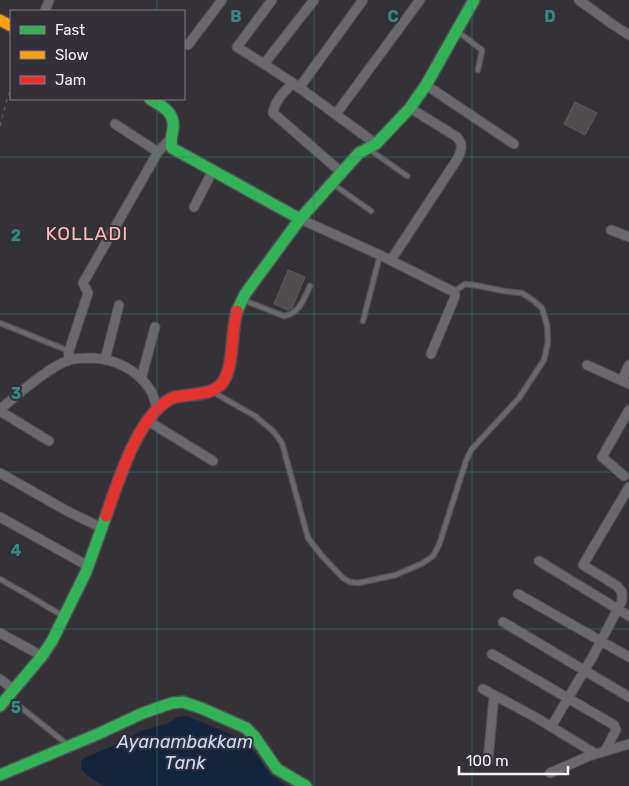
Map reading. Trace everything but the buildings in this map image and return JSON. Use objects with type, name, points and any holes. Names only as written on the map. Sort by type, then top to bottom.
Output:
[{"type":"street","points":[[188,45],[222,0]]},
{"type":"street","points":[[272,0],[237,47],[296,85],[336,114],[372,146]]},
{"type":"street","points":[[264,64],[314,0]]},
{"type":"street","points":[[342,172],[273,113],[277,101],[296,85],[364,0]]},
{"type":"street","points":[[336,114],[420,0]]},
{"type":"street","points":[[0,679],[7,697],[52,642],[88,566],[134,444],[148,421],[157,409],[171,398],[211,391],[223,382],[232,351],[234,321],[242,299],[300,219],[359,153],[372,146],[410,108],[426,85],[474,0]]},
{"type":"street","points":[[579,0],[629,35]]},
{"type":"street","points":[[426,85],[514,144]]},
{"type":"street","points":[[49,441],[0,410],[68,356],[88,293],[83,283],[158,152],[170,139],[174,127],[168,108],[152,100]]},
{"type":"street","points":[[391,260],[462,150],[462,143],[458,136],[410,108]]},
{"type":"street","points":[[115,124],[158,152]]},
{"type":"street","points":[[170,139],[172,148],[300,219],[391,260],[454,292],[454,299],[431,354]]},
{"type":"street","points":[[194,207],[212,170]]},
{"type":"street","points":[[610,230],[629,236]]},
{"type":"street","points":[[105,360],[119,305]]},
{"type":"street","points":[[141,379],[155,327]]},
{"type":"street","points":[[68,356],[101,359],[123,365],[138,375],[151,391],[157,409]]},
{"type":"street","points":[[587,365],[625,382],[629,365]]},
{"type":"street","points":[[624,476],[602,457],[629,410]]},
{"type":"street","points":[[148,421],[213,461]]},
{"type":"street","points":[[0,473],[66,511],[102,528]]},
{"type":"street","points":[[551,727],[601,641],[622,600],[622,592],[617,586],[583,565],[629,487]]},
{"type":"street","points":[[0,517],[88,566]]},
{"type":"street","points":[[539,561],[629,616]]},
{"type":"street","points":[[518,594],[629,657]]},
{"type":"street","points":[[503,622],[629,697]]},
{"type":"street","points":[[0,633],[42,656]]},
{"type":"street","points":[[492,654],[614,725],[616,730],[600,753]]},
{"type":"street","points":[[483,688],[600,753]]},
{"type":"street","points":[[488,760],[494,695]]},
{"type":"street","points":[[0,775],[143,713],[172,703],[183,702],[246,728],[254,736],[277,769],[306,786]]},
{"type":"street","points":[[550,772],[629,744]]},
{"type":"lane","points":[[456,30],[482,50],[478,70]]},
{"type":"lane","points":[[372,146],[407,176]]},
{"type":"lane","points":[[332,183],[371,211]]},
{"type":"lane","points":[[363,321],[380,255]]},
{"type":"lane","points":[[211,391],[255,416],[273,431],[282,443],[308,538],[343,578],[350,582],[358,583],[396,575],[423,563],[433,556],[439,545],[471,450],[519,398],[544,360],[548,342],[547,325],[542,308],[522,293],[465,284],[454,292]]},
{"type":"lane","points":[[242,299],[284,316],[291,315],[300,308],[310,286]]},
{"type":"lane","points":[[0,323],[68,356]]},
{"type":"lane","points":[[0,579],[64,617]]},
{"type":"lane","points":[[7,697],[70,746]]},
{"type":"path","points":[[0,126],[10,91]]},
{"type":"water","name":"Ayanambakkam Tank","points":[[187,716],[235,736],[247,744],[270,774],[285,786],[105,786],[92,779],[81,769],[81,762],[84,758],[122,742],[141,731],[166,724],[178,717]]},
{"type":"traffic: fast","points":[[237,311],[245,294],[300,219],[359,153],[376,144],[410,108],[426,85],[474,0]]},
{"type":"traffic: fast","points":[[152,100],[167,110],[172,118],[172,148],[300,219]]},
{"type":"traffic: fast","points":[[0,706],[42,656],[52,641],[86,572],[106,516]]},
{"type":"traffic: fast","points":[[0,775],[143,713],[172,703],[183,702],[246,728],[254,736],[277,769],[306,786]]},
{"type":"traffic: slow","points":[[0,20],[10,25]]},
{"type":"traffic: jam","points":[[106,516],[128,456],[144,426],[153,414],[171,398],[213,390],[223,382],[227,375],[231,358],[237,311]]},
{"type":"district","name":"KOLLADI","points":[[87,233]]}]
